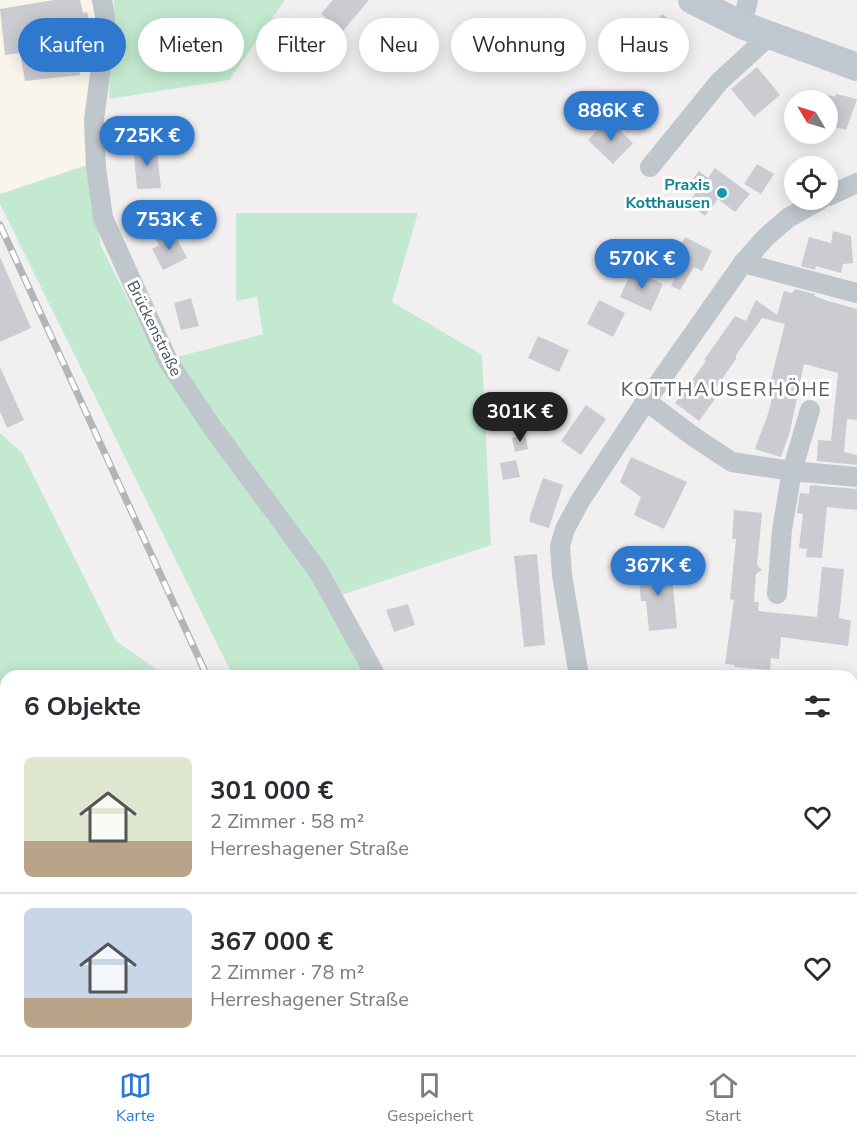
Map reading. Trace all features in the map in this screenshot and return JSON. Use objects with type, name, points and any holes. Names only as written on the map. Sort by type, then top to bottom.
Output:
[{"type":"street","name":"Brückenstraße","points":[[102,0],[105,38],[94,120],[96,166],[104,218],[168,362],[212,427],[318,571],[373,670]]},
{"type":"street","points":[[692,0],[745,12],[770,35],[857,67]]},
{"type":"street","points":[[650,167],[719,82],[770,35]]},
{"type":"street","points":[[838,192],[857,183]]},
{"type":"street","points":[[578,670],[562,575],[560,546],[565,529],[580,501],[646,401],[743,263],[765,238],[788,218],[802,210]]},
{"type":"street","points":[[743,263],[857,293]]},
{"type":"street","points":[[646,401],[732,462],[857,477]]},
{"type":"street","points":[[777,594],[782,530],[792,471],[810,410]]},
{"type":"shaded area","points":[[0,0],[89,0],[95,9],[95,18],[18,18],[18,72],[90,72],[83,117],[87,165],[0,194]]},
{"type":"green space","points":[[114,0],[285,0],[272,18],[256,18],[256,41],[244,59],[244,18],[138,18],[138,72],[235,72],[229,80],[109,99],[110,72],[126,72],[126,18],[113,18]]},
{"type":"green space","points":[[87,165],[101,246],[159,362],[263,334],[257,297],[236,301],[236,213],[418,213],[392,302],[482,355],[491,545],[329,599],[364,670],[230,670],[0,204],[0,194]]},
{"type":"green space","points":[[0,433],[22,453],[116,641],[157,670],[0,670]]},
{"type":"building","points":[[54,0],[80,0],[83,13],[87,12],[89,18],[18,18],[18,53],[5,55],[0,9]]},
{"type":"building","points":[[333,0],[369,0],[347,26],[347,18],[326,18],[321,14]]},
{"type":"building","points":[[757,67],[780,95],[754,117],[731,89]]},
{"type":"building","points":[[23,72],[79,72],[80,75],[25,81]]},
{"type":"building","points":[[838,94],[857,99],[846,130],[838,128]]},
{"type":"building","points":[[617,95],[630,104],[620,119],[607,110]]},
{"type":"building","points":[[608,119],[633,143],[613,164],[588,140]]},
{"type":"building","points":[[156,144],[161,188],[137,189],[133,146]]},
{"type":"building","points":[[757,164],[774,174],[761,194],[744,184]]},
{"type":"building","name":"Praxis Kotthausen","points":[[715,168],[750,194],[735,212],[718,199],[705,216],[688,203],[697,191],[688,185],[699,171],[708,178]]},
{"type":"building","points":[[170,231],[174,239],[176,237],[187,258],[163,270],[152,249],[159,245],[155,239]]},
{"type":"building","points":[[833,231],[851,236],[853,263],[843,264],[841,273],[816,266],[815,270],[801,266],[809,237],[831,243]]},
{"type":"building","points":[[685,237],[712,251],[702,271],[694,267],[680,290],[671,286],[683,261],[675,257]]},
{"type":"building","points":[[0,257],[31,328],[0,342]]},
{"type":"building","points":[[632,270],[663,284],[651,311],[620,297]]},
{"type":"building","points":[[795,289],[857,309],[857,420],[847,419],[844,452],[857,455],[857,465],[817,461],[818,440],[831,441],[838,373],[804,364],[790,431],[781,457],[755,449],[769,411],[774,388],[769,387],[785,324],[762,318],[715,389],[720,392],[699,421],[675,403],[735,316],[746,321],[756,300],[777,315],[784,291],[792,293]]},
{"type":"building","points":[[191,298],[199,326],[181,330],[174,303]]},
{"type":"building","points":[[599,300],[625,313],[613,337],[587,324]]},
{"type":"building","points":[[538,336],[569,350],[559,372],[528,358]]},
{"type":"building","points":[[0,367],[24,420],[7,428],[0,412]]},
{"type":"building","points":[[586,405],[606,419],[581,455],[561,441]]},
{"type":"building","points":[[525,435],[528,449],[515,452],[512,438]]},
{"type":"building","points":[[631,457],[687,482],[664,529],[634,515],[641,497],[620,482]]},
{"type":"building","points":[[516,460],[520,477],[503,480],[500,463]]},
{"type":"building","points":[[543,478],[563,485],[549,528],[530,522]]},
{"type":"building","points":[[810,485],[857,489],[857,510],[827,507],[822,558],[806,557],[807,549],[799,548],[803,514],[797,513],[800,493],[809,494]]},
{"type":"building","points":[[734,510],[762,513],[757,565],[762,570],[756,574],[754,602],[759,602],[758,611],[817,617],[822,567],[844,569],[839,618],[851,621],[848,646],[781,637],[779,659],[771,658],[770,670],[725,664],[734,600],[730,599],[736,539],[732,539]]},
{"type":"building","points":[[537,554],[545,645],[524,647],[514,556]]},
{"type":"building","points":[[671,566],[677,628],[649,631],[646,601],[641,601],[638,569]]},
{"type":"building","points":[[408,604],[415,625],[394,632],[386,610]]},
{"type":"railway","points":[[0,225],[204,670]]},
{"type":"place","name":"Praxis Kotthausen","points":[[722,193]]},
{"type":"district","name":"KOTTHAUSERHÖHE","points":[[726,389]]}]
